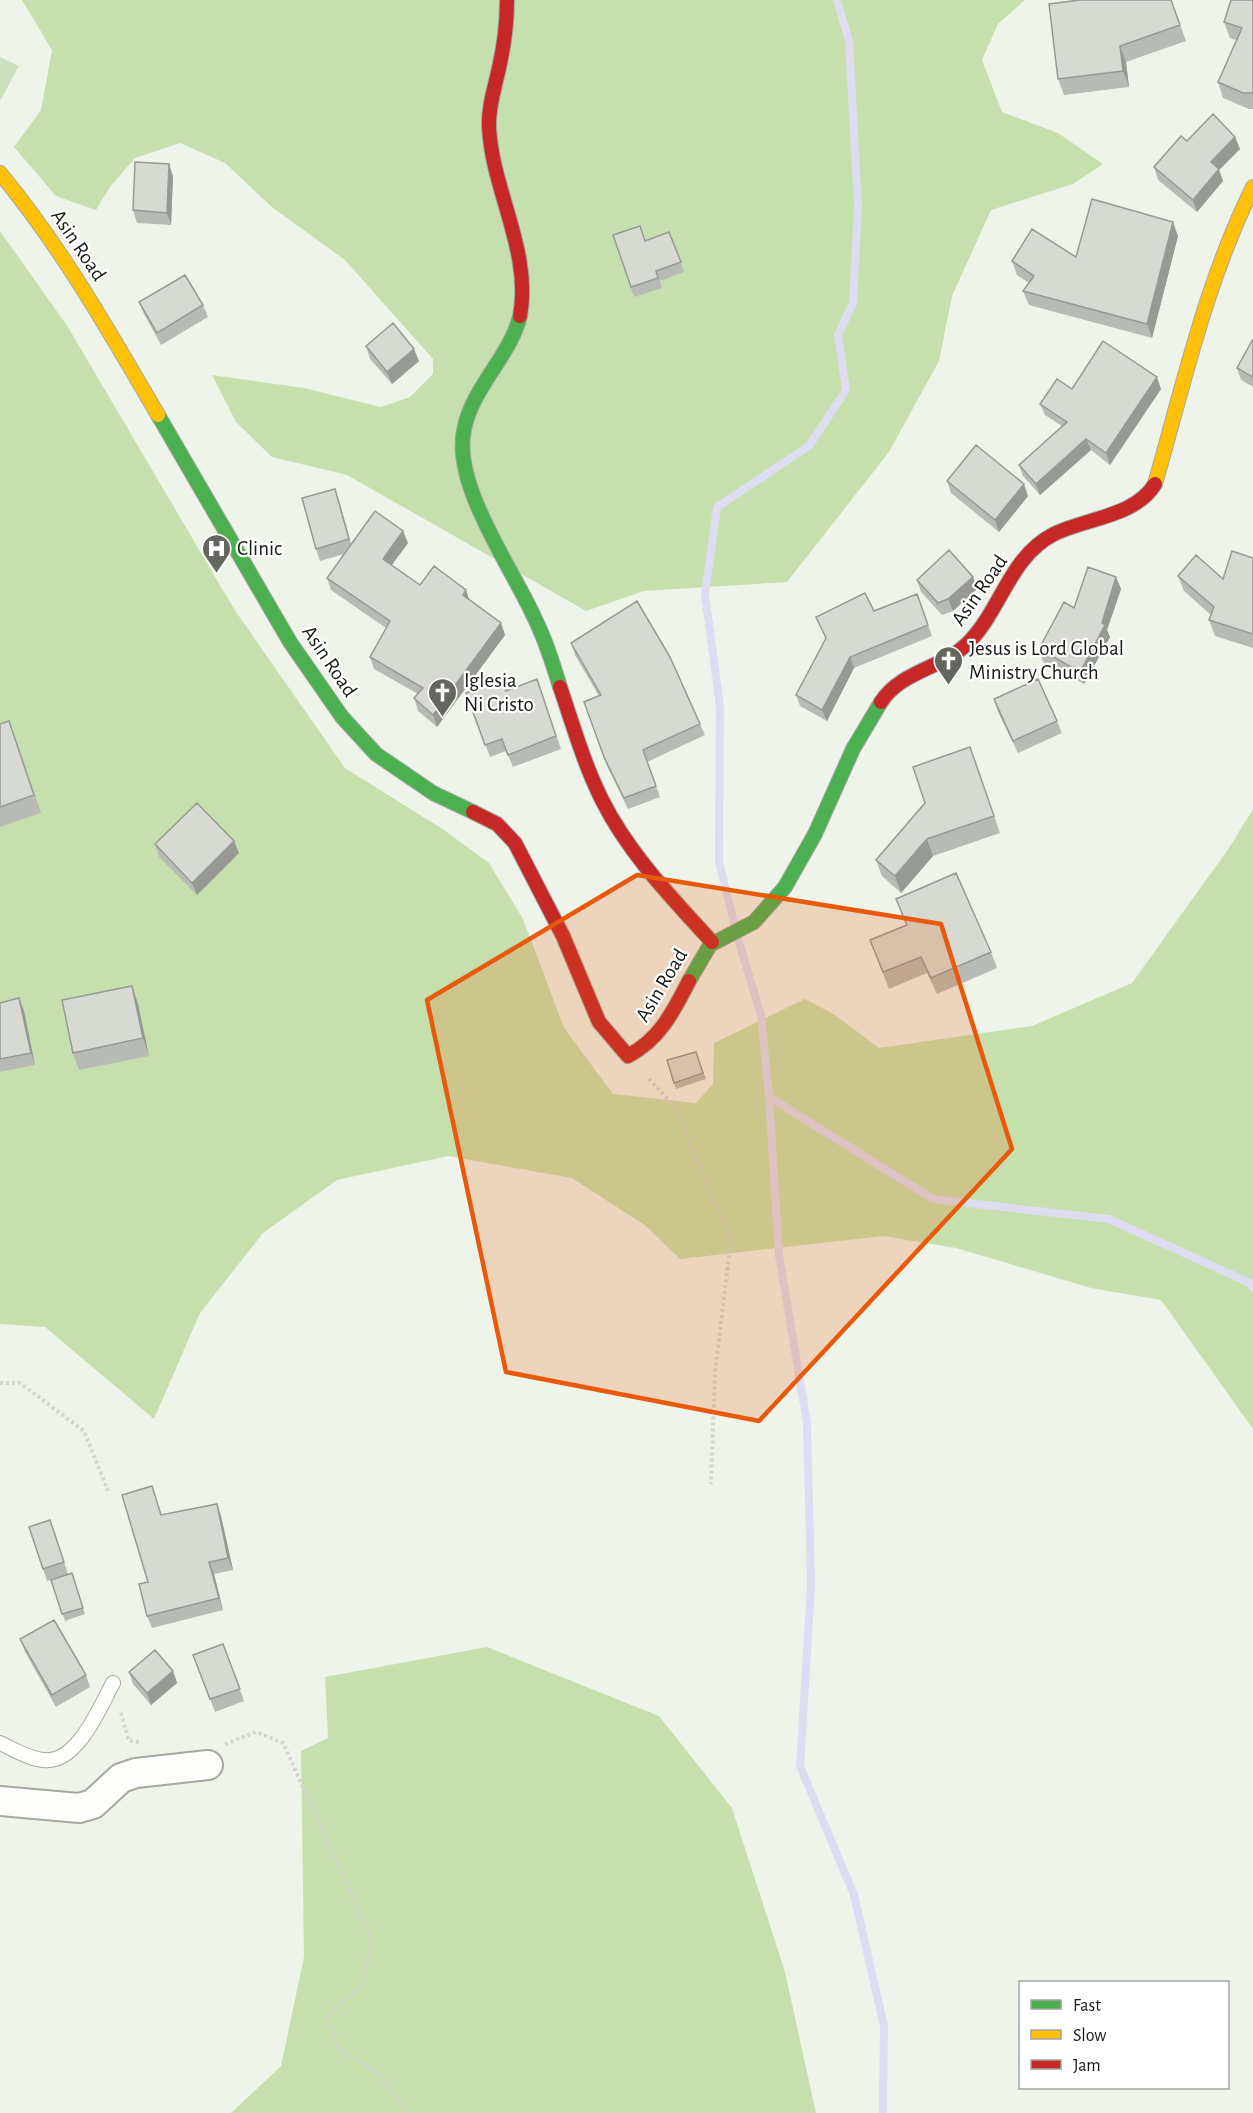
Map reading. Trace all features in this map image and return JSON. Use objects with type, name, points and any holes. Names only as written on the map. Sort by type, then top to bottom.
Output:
[{"type":"main road","points":[[507,0],[503,51],[488,123],[490,147],[517,253],[524,299],[513,334],[481,382],[468,412],[463,454],[479,507],[515,576],[556,668],[587,763],[614,822],[652,874],[712,942]]},
{"type":"main road","name":"Asin Road","points":[[0,172],[84,288],[285,633],[342,717],[376,754],[433,793],[497,824],[515,843],[563,936],[599,1022],[628,1056],[642,1050],[670,1019],[685,987],[712,942],[752,924],[780,895],[808,846],[858,742],[889,692],[907,675],[965,646],[979,631],[1023,563],[1040,543],[1068,527],[1124,508],[1147,495],[1154,486],[1188,371],[1202,312],[1223,251],[1253,187]]},
{"type":"street","points":[[0,1801],[79,1808],[93,1804],[121,1778],[214,1756]]},
{"type":"lane","points":[[0,1743],[43,1760],[59,1758],[88,1731],[113,1683]]},
{"type":"path","points":[[628,1056],[675,1107],[731,1240],[715,1373],[711,1484]]},
{"type":"path","points":[[0,1383],[20,1383],[84,1431],[108,1491]]},
{"type":"path","points":[[113,1683],[129,1741],[152,1743]]},
{"type":"path","points":[[214,1756],[256,1732],[283,1743],[374,1942],[361,1986],[326,2017],[338,2048],[377,2072],[408,2113]]},
{"type":"highlighted area","points":[[637,875],[941,924],[1012,1149],[759,1421],[506,1372],[427,1000]]},
{"type":"green space","points":[[22,0],[1025,0],[998,24],[982,60],[1002,112],[1058,133],[1103,164],[1073,184],[991,210],[952,296],[939,361],[889,452],[787,582],[644,591],[586,611],[347,475],[272,457],[236,422],[212,375],[304,388],[381,407],[410,397],[433,374],[433,359],[345,260],[273,208],[225,163],[180,143],[135,158],[110,187],[96,210],[56,196],[14,147],[41,110],[52,50]]},
{"type":"green space","points":[[0,57],[19,66],[0,101]]},
{"type":"green space","points":[[0,231],[68,327],[234,609],[345,768],[444,830],[489,863],[523,919],[564,1028],[613,1094],[696,1103],[713,1084],[714,1043],[805,999],[835,1015],[879,1048],[1032,1026],[1132,983],[1229,848],[1253,809],[1253,1429],[1161,1300],[1091,1288],[956,1248],[883,1236],[680,1259],[646,1226],[572,1178],[448,1156],[337,1180],[263,1233],[200,1313],[154,1419],[45,1327],[0,1324]]},
{"type":"green space","points":[[487,1647],[659,1716],[732,1808],[785,1972],[816,2113],[231,2113],[281,2066],[304,1957],[301,1751],[328,1738],[325,1677]]},
{"type":"building","points":[[1080,0],[1171,0],[1180,25],[1120,46],[1123,71],[1058,79],[1049,4]]},
{"type":"building","points":[[1231,0],[1253,0],[1252,93],[1243,93],[1218,82],[1242,28],[1224,22]]},
{"type":"building","points":[[1213,114],[1235,137],[1211,162],[1219,169],[1193,200],[1154,167],[1181,136],[1187,141]]},
{"type":"building","points":[[135,162],[169,164],[167,213],[133,210]]},
{"type":"building","points":[[1092,199],[1173,222],[1147,324],[1023,291],[1034,276],[1012,261],[1032,229],[1076,257]]},
{"type":"building","points":[[640,226],[645,241],[669,232],[681,262],[656,271],[658,278],[631,287],[613,235]]},
{"type":"building","points":[[185,275],[203,305],[157,333],[139,302]]},
{"type":"building","points":[[393,323],[414,349],[387,372],[366,346]]},
{"type":"building","points":[[1253,339],[1253,377],[1237,368]]},
{"type":"building","points":[[1103,341],[1157,377],[1106,453],[1086,439],[1036,484],[1019,465],[1067,422],[1040,404],[1057,379],[1072,389]]},
{"type":"building","points":[[976,445],[1024,484],[995,520],[947,481]]},
{"type":"building","points":[[335,489],[349,539],[316,549],[302,498]]},
{"type":"building","points":[[375,511],[403,531],[383,559],[420,585],[434,566],[466,590],[463,595],[501,623],[433,715],[414,698],[423,688],[370,657],[390,621],[327,578]]},
{"type":"building","points":[[949,550],[973,577],[948,599],[938,603],[917,580]]},
{"type":"building","points":[[1232,551],[1253,558],[1253,634],[1209,620],[1214,607],[1178,576],[1196,555],[1223,579]]},
{"type":"building","points":[[1088,567],[1116,577],[1102,623],[1105,625],[1080,672],[1039,649],[1064,602],[1074,608]]},
{"type":"building","points":[[865,593],[874,611],[917,594],[928,625],[850,657],[822,710],[796,695],[826,638],[816,617]]},
{"type":"building","points":[[637,601],[670,657],[700,724],[643,750],[656,786],[624,798],[604,757],[584,702],[601,695],[571,643]]},
{"type":"building","points":[[537,679],[556,736],[508,755],[502,739],[485,745],[466,693],[502,680],[506,691]]},
{"type":"building","points":[[1038,679],[1057,721],[1013,741],[994,699]]},
{"type":"building","points":[[9,721],[34,795],[0,807],[0,724]]},
{"type":"building","points":[[970,747],[994,816],[927,839],[895,876],[876,860],[925,803],[913,767]]},
{"type":"building","points":[[197,803],[234,841],[192,883],[155,844]]},
{"type":"building","points":[[956,873],[991,952],[931,978],[921,957],[883,972],[870,940],[907,925],[896,899]]},
{"type":"building","points":[[132,986],[143,1038],[73,1053],[62,1000]]},
{"type":"building","points":[[19,998],[31,1053],[0,1059],[0,1003]]},
{"type":"building","points":[[696,1052],[703,1073],[674,1083],[667,1060]]},
{"type":"building","points":[[152,1486],[161,1515],[217,1504],[228,1558],[209,1562],[219,1598],[147,1616],[139,1584],[148,1582],[122,1495]]},
{"type":"building","points":[[50,1520],[64,1562],[43,1569],[29,1527]]},
{"type":"building","points":[[72,1573],[83,1608],[62,1614],[51,1580]]},
{"type":"building","points":[[54,1620],[86,1675],[52,1695],[20,1639]]},
{"type":"building","points":[[223,1644],[240,1689],[210,1699],[193,1655]]},
{"type":"building","points":[[155,1650],[173,1671],[147,1693],[129,1672]]},
{"type":"waterway","points":[[735,926],[719,862],[720,707],[705,594],[717,507],[809,446],[846,390],[838,335],[853,303],[858,206],[849,41],[837,0]]},
{"type":"waterway","points":[[738,939],[761,1015],[769,1097],[933,1199],[1109,1219],[1250,1283],[1253,1288]]},
{"type":"waterway","points":[[769,1097],[779,1255],[807,1423],[811,1586],[800,1766],[854,1895],[884,2026],[883,2113]]},
{"type":"traffic: fast","points":[[520,316],[508,345],[468,414],[464,430],[463,452],[467,476],[475,501],[539,627],[560,687]]},
{"type":"traffic: fast","points":[[158,415],[290,642],[342,717],[376,754],[433,793],[473,812]]},
{"type":"traffic: fast","points":[[689,981],[710,945],[754,922],[785,887],[815,834],[853,749],[881,702]]},
{"type":"traffic: slow","points":[[0,173],[23,201],[64,260],[158,415]]},
{"type":"traffic: slow","points":[[1155,484],[1209,296],[1236,223],[1253,187]]},
{"type":"traffic: jam","points":[[507,0],[504,43],[491,105],[489,127],[497,174],[521,268],[520,316]]},
{"type":"traffic: jam","points":[[881,702],[899,683],[945,659],[967,644],[979,631],[1026,556],[1039,544],[1054,534],[1123,510],[1146,495],[1155,484]]},
{"type":"traffic: jam","points":[[560,687],[590,772],[613,820],[652,875],[712,942]]},
{"type":"traffic: jam","points":[[473,812],[497,824],[515,843],[563,936],[599,1022],[628,1056],[649,1041],[665,1024],[689,981]]},
{"type":"place","name":"Clinic","points":[[216,574]]},
{"type":"place","name":"Jesus is Lord Global Ministry Church","points":[[948,686]]},
{"type":"place","name":"Iglesia Ni Cristo","points":[[443,718]]}]
